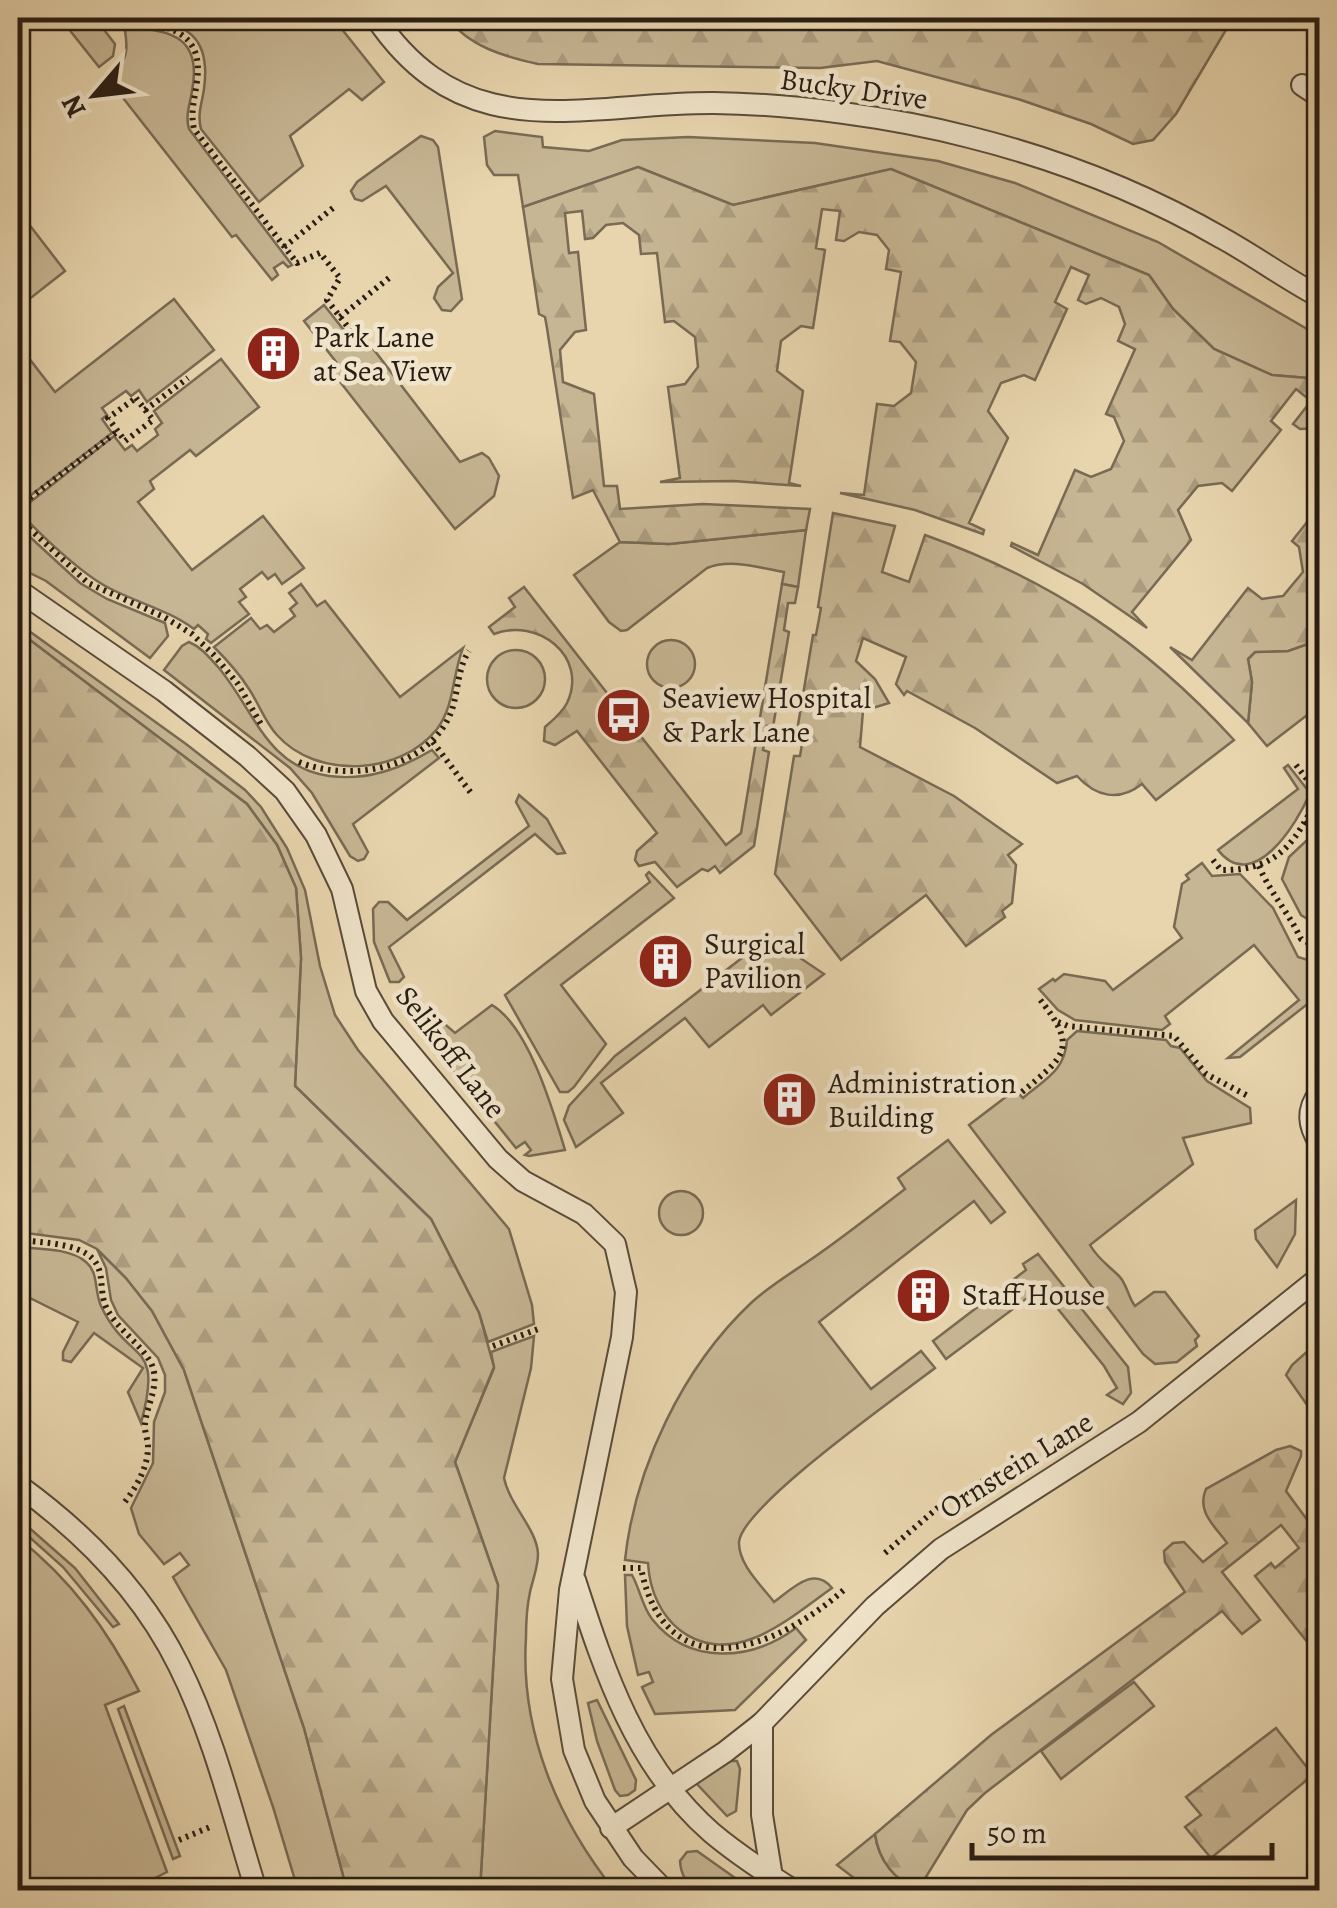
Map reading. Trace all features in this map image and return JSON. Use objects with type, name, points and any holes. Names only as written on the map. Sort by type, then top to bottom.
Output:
[{"type":"lane","name":"Bucky Drive","points":[[376,18],[405,52],[444,84],[484,103],[512,110],[561,113],[714,103],[864,116],[969,137],[1060,164],[1141,197],[1222,237],[1320,297]]},
{"type":"lane","name":"Selikoff Lane","points":[[18,590],[164,691],[286,791],[316,835],[342,889],[366,991],[383,1021],[498,1159],[523,1181],[584,1214],[615,1244],[626,1292],[621,1344],[573,1573],[562,1678],[574,1750],[594,1800],[632,1858],[664,1890]]},
{"type":"lane","points":[[1320,1092],[1308,1116],[1320,1144]]},
{"type":"lane","name":"Ornstein Lane","points":[[610,1828],[762,1723],[875,1606],[941,1549],[1139,1422],[1320,1278]]},
{"type":"lane","points":[[18,1485],[76,1530],[134,1594],[178,1664],[203,1721],[256,1890]]},
{"type":"lane","name":"Selikoff Lane","points":[[573,1573],[601,1661],[628,1724],[670,1789],[712,1832],[793,1890]]},
{"type":"lane","points":[[762,1723],[762,1814],[772,1876]]},
{"type":"path","points":[[102,18],[106,22],[166,27],[189,41],[198,56],[191,116],[194,129],[297,262],[320,253],[340,278],[327,300],[352,331]]},
{"type":"path","points":[[284,246],[333,208]]},
{"type":"path","points":[[340,317],[389,278]]},
{"type":"path","points":[[145,410],[188,378]]},
{"type":"path","points":[[136,398],[145,410],[153,420],[125,441],[108,418],[136,398]]},
{"type":"path","points":[[18,507],[118,431]]},
{"type":"path","points":[[18,518],[88,583],[192,634],[238,684],[270,738]]},
{"type":"path","points":[[284,753],[322,770],[370,770],[399,761],[433,742],[450,715],[461,666],[469,651]]},
{"type":"path","points":[[433,742],[472,793]]},
{"type":"path","points":[[1213,860],[1221,870],[1259,866],[1288,846],[1306,822],[1319,794],[1296,764]]},
{"type":"path","points":[[1306,822],[1320,837]]},
{"type":"path","points":[[1259,866],[1273,895],[1293,919],[1301,939],[1311,944],[1320,940]]},
{"type":"path","points":[[1022,1092],[1061,1055],[1063,1040],[1058,1022],[1038,998]]},
{"type":"path","points":[[1058,1022],[1174,1036],[1206,1074],[1248,1096]]},
{"type":"path","points":[[18,1240],[82,1251],[94,1260],[101,1274],[100,1294],[108,1311],[144,1352],[154,1370],[154,1398],[144,1425],[148,1448],[144,1470],[124,1503]]},
{"type":"path","points":[[493,1346],[538,1328]]},
{"type":"path","points":[[884,1554],[940,1506],[1016,1462]]},
{"type":"path","points":[[623,1568],[641,1568],[651,1606],[677,1636],[722,1650],[753,1646],[773,1636],[827,1605],[856,1579]]},
{"type":"green space","points":[[60,18],[95,18],[115,44],[113,56],[99,67]]},
{"type":"green space","points":[[140,18],[333,18],[384,82],[362,100],[349,89],[290,136],[303,166],[259,202],[201,129],[205,71],[199,45],[183,29]]},
{"type":"green space","points":[[448,18],[1233,18],[1176,114],[1153,140],[1133,144],[1091,124],[1018,99],[877,61],[820,68],[538,64],[477,43]]},
{"type":"green space","points":[[128,28],[171,35],[188,48],[194,73],[189,129],[292,265],[288,267],[283,262],[274,268],[278,275],[272,280],[236,235],[232,237],[105,75],[124,58]]},
{"type":"green space","points":[[495,131],[542,137],[543,147],[589,151],[622,140],[688,137],[815,143],[938,161],[1015,183],[1158,242],[1319,336],[1319,379],[1272,375],[1214,349],[1173,309],[1149,275],[891,169],[733,205],[638,167],[523,207],[518,175],[494,175],[487,165],[484,137]]},
{"type":"green space","points":[[421,136],[433,140],[438,147],[462,299],[451,311],[442,310],[434,298],[438,287],[453,273],[386,186],[362,201],[355,199],[351,191],[357,182]]},
{"type":"green space","points":[[638,167],[733,205],[891,169],[1149,275],[1173,309],[1214,349],[1272,375],[1319,379],[1319,428],[1300,429],[1293,424],[1311,401],[1296,389],[1271,421],[1281,430],[1232,491],[1222,483],[1198,486],[1178,510],[1191,540],[1132,612],[1147,628],[1083,584],[1011,546],[1012,543],[1038,555],[1075,470],[1091,477],[1111,469],[1124,441],[1114,417],[1106,414],[1135,349],[1118,341],[1125,324],[1119,307],[1101,298],[1086,304],[1078,300],[1089,275],[1071,267],[1055,302],[1067,309],[1035,380],[1024,375],[1001,383],[988,411],[1008,438],[969,523],[984,530],[983,534],[915,510],[840,493],[864,495],[877,404],[894,406],[911,393],[916,362],[900,342],[890,341],[901,272],[886,269],[889,250],[877,235],[859,232],[844,241],[836,240],[840,211],[822,209],[816,248],[825,250],[813,328],[801,326],[781,341],[777,371],[803,391],[789,483],[801,486],[733,481],[660,482],[680,478],[668,387],[685,384],[698,367],[695,337],[674,321],[665,322],[657,253],[641,254],[639,235],[623,223],[606,225],[593,238],[585,239],[582,211],[565,213],[569,253],[578,252],[586,330],[575,332],[560,350],[563,382],[594,394],[604,486],[617,486],[620,509],[703,504],[810,509],[806,530],[669,544],[620,542],[593,490],[573,498],[547,328],[545,317],[539,314],[523,207]]},
{"type":"green space","points":[[28,223],[65,271],[18,308],[18,231]]},
{"type":"green space","points":[[174,299],[214,350],[147,402],[139,390],[131,396],[126,391],[102,408],[107,415],[102,419],[112,433],[18,505],[18,344],[55,392]]},
{"type":"green space","points":[[324,305],[351,339],[361,333],[460,462],[482,453],[489,458],[499,476],[494,496],[455,529],[330,369],[337,363],[304,321]]},
{"type":"green space","points":[[221,359],[259,407],[196,456],[190,450],[150,481],[154,489],[138,502],[192,570],[263,516],[304,568],[282,584],[275,574],[268,579],[262,572],[240,589],[246,597],[239,602],[249,614],[211,643],[198,625],[194,629],[98,582],[61,553],[19,511],[114,436],[125,450],[132,445],[137,451],[158,435],[155,429],[162,423],[154,411]]},
{"type":"green space","points":[[1319,507],[1319,640],[1288,651],[1255,652],[1248,659],[1252,682],[1248,723],[1170,647],[1192,660],[1248,588],[1262,599],[1283,596],[1303,572],[1299,547],[1292,541]]},
{"type":"green space","points":[[833,513],[895,526],[882,572],[909,582],[925,535],[1014,572],[1054,594],[1130,644],[1234,740],[1156,800],[1142,784],[1125,793],[1108,795],[1092,789],[1077,776],[1057,783],[975,728],[907,691],[904,695],[896,684],[906,657],[863,638],[856,661],[875,679],[889,703],[863,711],[860,747],[954,796],[1022,844],[1008,855],[1016,865],[1012,903],[1002,911],[1005,917],[966,946],[926,895],[841,960],[775,874],[794,756],[800,756],[804,732],[797,731],[821,608],[818,607]]},
{"type":"green space","points":[[18,526],[80,583],[165,623],[168,636],[150,658],[46,581],[18,567]]},
{"type":"green space","points":[[806,530],[798,587],[782,584],[784,572],[716,565],[627,630],[621,631],[609,622],[574,575],[620,542],[669,544]]},
{"type":"green space","points":[[301,584],[317,606],[325,601],[400,697],[463,648],[443,720],[421,745],[380,763],[335,765],[294,749],[273,730],[245,683],[214,647],[251,618],[260,629],[267,625],[274,632],[295,616],[290,609],[297,603],[289,593]]},
{"type":"green space","points":[[782,584],[798,587],[795,603],[788,603],[784,630],[789,632],[773,727],[767,726],[763,750],[769,752],[754,846],[720,873],[715,866],[708,871],[702,869],[677,887],[655,862],[639,866],[635,860],[637,851],[657,833],[577,731],[555,745],[544,741],[545,727],[565,707],[572,686],[565,656],[542,636],[510,630],[494,634],[489,627],[515,607],[509,598],[524,587],[726,845],[741,833]]},
{"type":"green space","points":[[18,623],[186,744],[261,807],[287,848],[305,890],[320,966],[335,1015],[358,1050],[509,1229],[534,1324],[488,1342],[479,1313],[431,1219],[295,1086],[301,958],[296,888],[277,845],[247,804],[18,631]]},
{"type":"green space","points":[[18,631],[247,804],[277,845],[296,888],[301,958],[295,1086],[431,1219],[479,1313],[494,1367],[455,1462],[498,1585],[480,1890],[347,1890],[304,1728],[184,1370],[152,1311],[97,1249],[79,1240],[18,1232]]},
{"type":"green space","points":[[671,640],[688,647],[695,664],[688,681],[671,688],[654,681],[647,664],[654,647]]},
{"type":"green space","points":[[1319,640],[1319,706],[1267,746],[1248,723],[1252,682],[1248,659],[1255,652],[1288,651]]},
{"type":"green space","points":[[189,642],[218,667],[276,749],[308,770],[357,777],[395,768],[432,750],[439,758],[353,824],[368,852],[364,859],[358,861],[350,856],[312,793],[290,768],[164,670]]},
{"type":"green space","points":[[516,650],[537,658],[545,679],[537,700],[516,708],[495,700],[487,679],[495,658]]},
{"type":"green space","points":[[1288,765],[1310,793],[1295,821],[1259,860],[1231,862],[1218,850],[1298,789],[1284,768]]},
{"type":"green space","points":[[519,795],[547,819],[565,853],[557,854],[535,834],[389,947],[404,977],[399,982],[390,982],[374,942],[373,909],[379,902],[388,902],[407,920],[529,826],[516,802]]},
{"type":"green space","points":[[1306,841],[1318,848],[1320,922],[1316,924],[1301,915],[1282,879],[1289,857]]},
{"type":"green space","points":[[1202,863],[1212,876],[1240,874],[1273,908],[1298,957],[1311,961],[1319,956],[1319,995],[1240,1057],[1228,1058],[1299,1000],[1254,945],[1165,1016],[1170,1024],[1162,1030],[1075,1020],[1058,1010],[1039,989],[1064,974],[1105,981],[1113,990],[1182,938],[1174,927],[1182,884],[1189,879],[1186,875]]},
{"type":"green space","points":[[649,872],[674,898],[561,985],[606,1044],[574,1087],[560,1092],[505,995],[650,882],[646,875]]},
{"type":"green space","points":[[769,937],[824,974],[771,1015],[763,1005],[709,1047],[685,1018],[601,1083],[623,1113],[576,1147],[564,1120],[569,1106],[615,1056]]},
{"type":"green space","points":[[492,1005],[517,1031],[528,1050],[565,1150],[529,1156],[525,1155],[531,1150],[525,1142],[516,1148],[418,1027],[432,1013],[455,1033]]},
{"type":"green space","points":[[1077,1031],[1166,1040],[1180,1048],[1207,1081],[1250,1108],[1251,1123],[1183,1138],[1193,1164],[1090,1245],[1122,1279],[1135,1306],[1154,1292],[1165,1292],[1199,1336],[1195,1340],[1197,1346],[1177,1362],[1155,1364],[1143,1354],[969,1125],[1015,1090],[1023,1098],[1046,1079],[1058,1067],[1067,1040]]},
{"type":"green space","points":[[948,1140],[1005,1212],[991,1223],[974,1201],[819,1322],[871,1389],[921,1351],[935,1368],[793,1478],[747,1525],[739,1542],[746,1566],[774,1602],[810,1579],[825,1581],[832,1588],[785,1622],[754,1638],[733,1644],[696,1639],[668,1618],[651,1584],[648,1563],[625,1560],[639,1490],[666,1421],[704,1357],[751,1303],[905,1189],[898,1178]]},
{"type":"green space","points":[[681,1191],[696,1198],[703,1213],[696,1228],[681,1235],[666,1228],[659,1213],[666,1198]]},
{"type":"green space","points":[[1296,1200],[1295,1234],[1277,1267],[1256,1239],[1255,1230]]},
{"type":"green space","points":[[18,1247],[63,1252],[90,1266],[101,1306],[122,1338],[146,1364],[147,1396],[141,1423],[128,1392],[143,1368],[94,1333],[71,1362],[63,1360],[78,1322],[18,1292]]},
{"type":"green space","points":[[97,1249],[152,1311],[184,1370],[304,1728],[347,1890],[298,1890],[226,1670],[173,1577],[189,1565],[180,1553],[164,1564],[139,1534],[131,1508],[153,1463],[154,1422],[165,1392],[165,1375],[158,1358],[118,1315]]},
{"type":"green space","points":[[1038,1254],[1128,1367],[1131,1393],[1123,1404],[1107,1395],[1117,1388],[1104,1366],[1041,1288],[946,1359],[933,1341],[1026,1270],[1023,1264]]},
{"type":"green space","points":[[534,1336],[531,1368],[504,1478],[538,1554],[526,1620],[529,1706],[546,1772],[560,1803],[575,1833],[614,1890],[480,1890],[498,1585],[455,1462],[494,1368],[491,1352]]},
{"type":"green space","points":[[1319,1341],[1319,1422],[1286,1375]]},
{"type":"green space","points":[[1290,1446],[1301,1451],[1301,1456],[1286,1491],[1319,1536],[1319,1657],[1255,1576],[1271,1563],[1275,1568],[1299,1548],[1281,1525],[1222,1572],[1260,1620],[1242,1634],[1222,1611],[985,1793],[967,1810],[918,1890],[894,1875],[880,1853],[875,1834],[991,1735],[1185,1592],[1165,1562],[1164,1551],[1173,1543],[1184,1542],[1203,1562],[1227,1543],[1205,1512],[1206,1489]]},
{"type":"green space","points":[[18,1518],[75,1568],[119,1624],[113,1627],[63,1567],[18,1527]]},
{"type":"green space","points":[[18,1538],[87,1607],[139,1691],[105,1705],[167,1872],[135,1888],[131,1882],[115,1890],[18,1890]]},
{"type":"green space","points":[[625,1575],[632,1575],[652,1619],[684,1645],[721,1654],[740,1652],[760,1647],[796,1628],[806,1640],[735,1710],[655,1714],[642,1687],[653,1682],[649,1672],[638,1675],[627,1626]]},
{"type":"green space","points":[[1134,1682],[1154,1706],[1061,1779],[1041,1751]]},
{"type":"green space","points":[[597,1700],[636,1780],[635,1790],[628,1795],[620,1796],[615,1790],[597,1741],[588,1703]]},
{"type":"green space","points":[[124,1706],[180,1856],[173,1859],[118,1709]]},
{"type":"green space","points":[[1276,1728],[1313,1775],[1211,1858],[1185,1827],[1201,1815],[1186,1797]]},
{"type":"green space","points":[[737,1761],[740,1769],[736,1811],[727,1816],[696,1783],[701,1776]]},
{"type":"green space","points":[[875,1834],[888,1866],[915,1890],[862,1890],[837,1865]]},
{"type":"green space","points":[[697,1851],[738,1880],[733,1887],[737,1890],[700,1889],[686,1880],[680,1861],[687,1852]]},
{"type":"place","name":"Park Lane at Sea View","points":[[274,354]]},
{"type":"place","name":"Seaview Hospital & Park Lane","points":[[623,715]]},
{"type":"place","name":"Surgical Pavilion","points":[[665,961]]},
{"type":"place","name":"Administration Building","points":[[789,1100]]},
{"type":"place","name":"Staff House","points":[[923,1295]]}]
